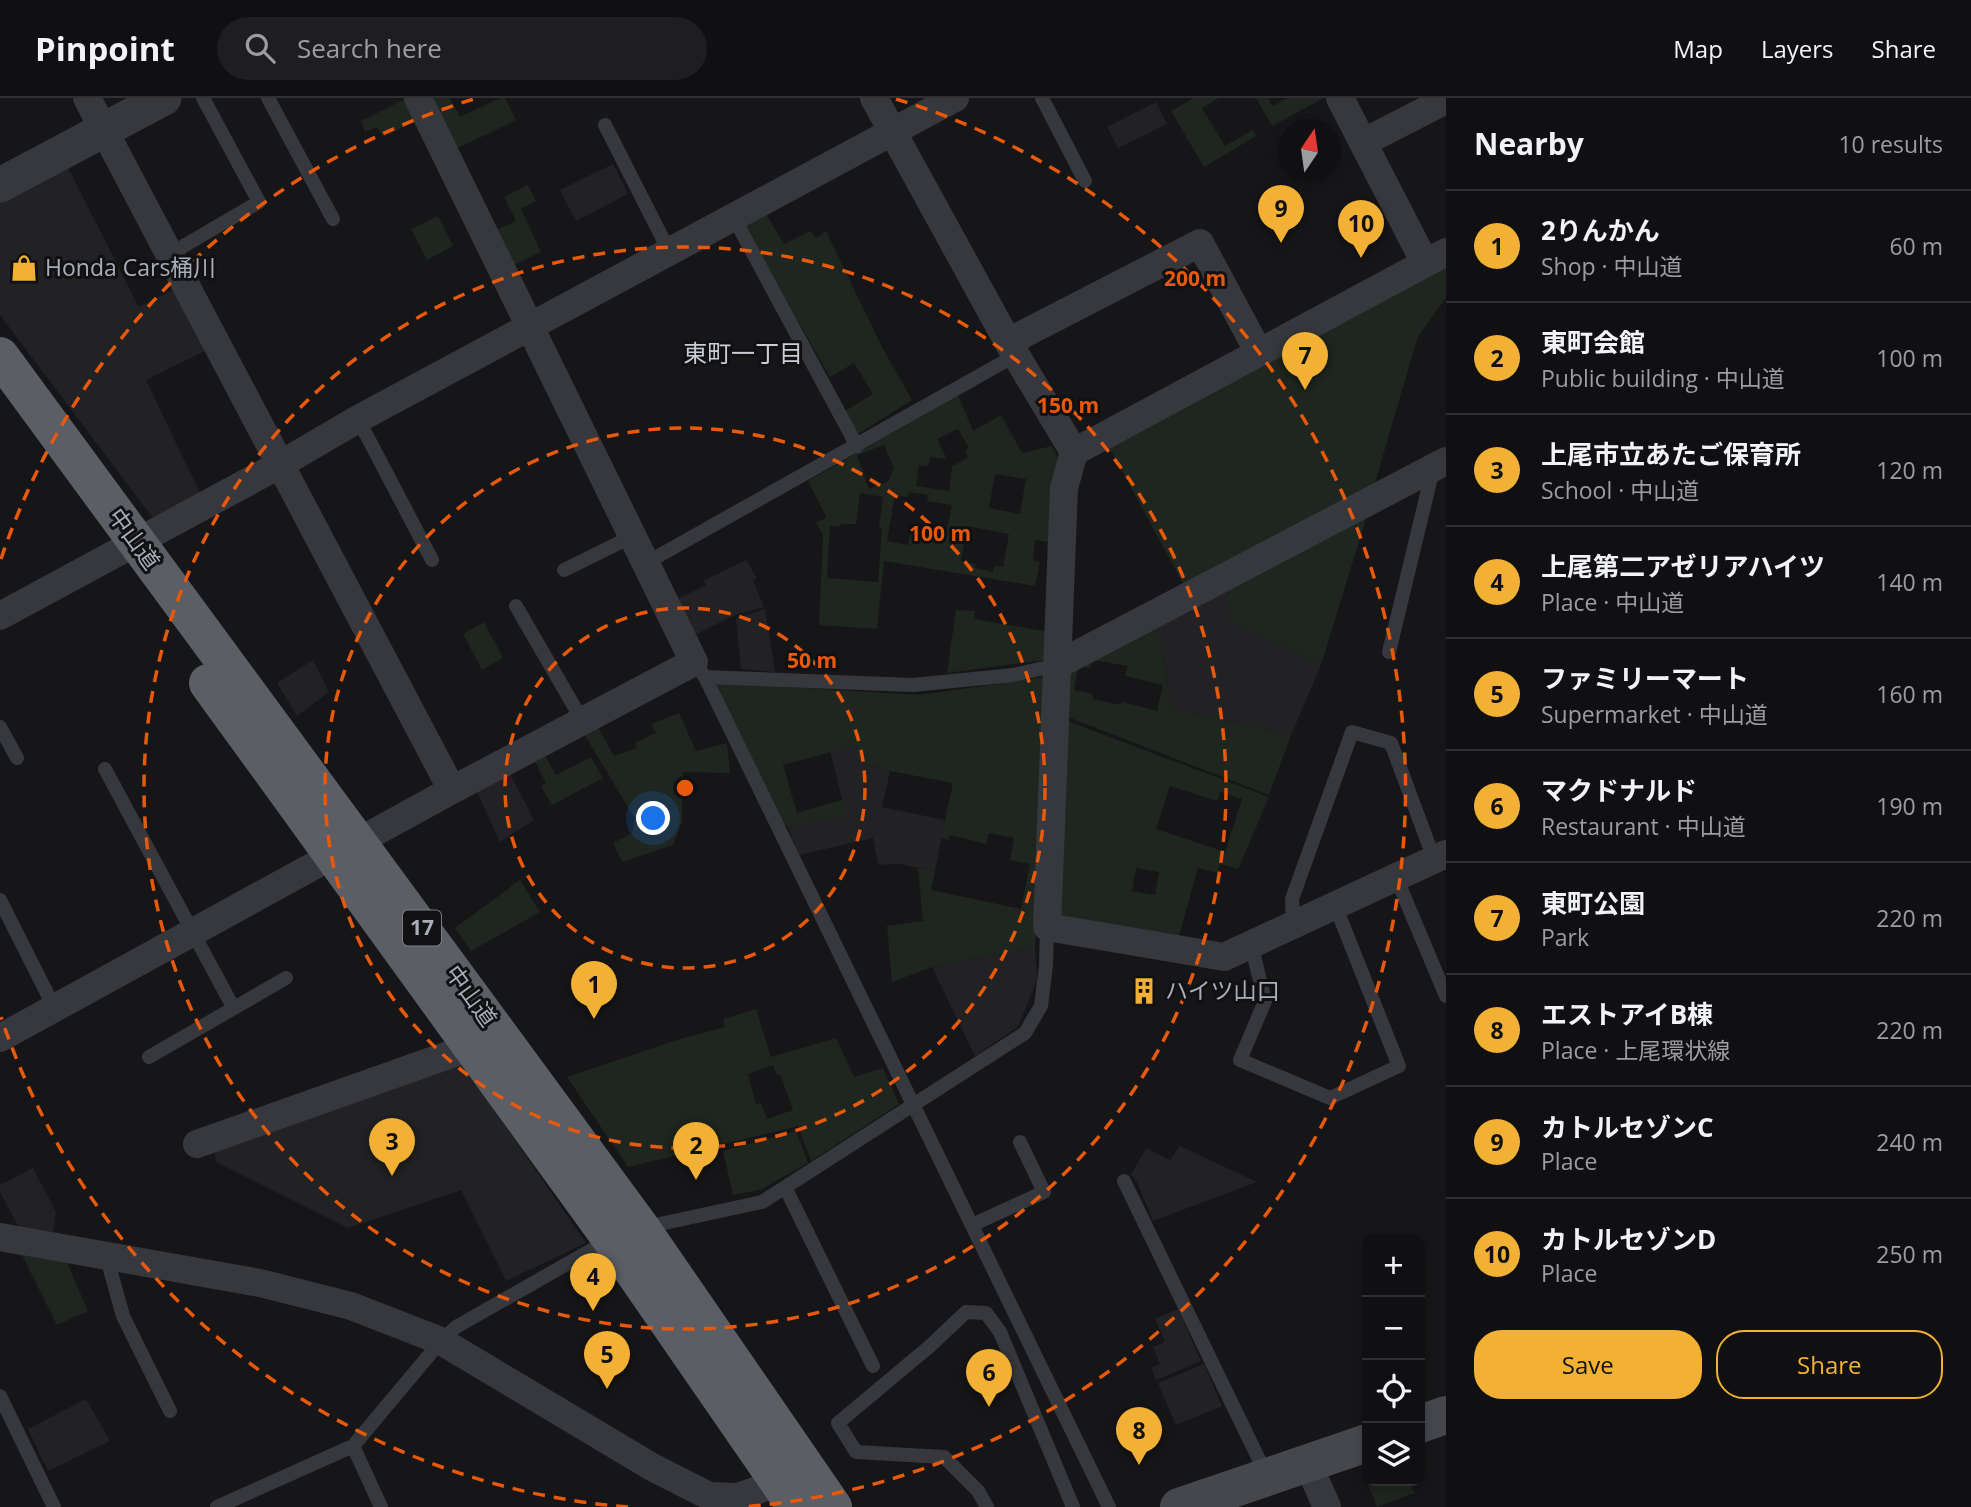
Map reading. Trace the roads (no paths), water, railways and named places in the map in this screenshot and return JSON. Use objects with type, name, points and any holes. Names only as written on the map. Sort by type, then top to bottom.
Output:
[{"type":"highway","name":"中山道","points":[[0,356],[126,548],[626,1234],[833,1507]]},
{"type":"highway","name":"中山道","points":[[0,398],[126,548]]},
{"type":"highway","name":"中山道","points":[[345,848],[471,1047],[626,1234],[788,1494]]},
{"type":"main road","points":[[1423,1423],[1446,1415]]},
{"type":"main road","points":[[1179,1507],[1362,1445]]},
{"type":"street","points":[[87,98],[452,790]]},
{"type":"street","points":[[0,1038],[582,720],[700,669],[418,98]]},
{"type":"street","points":[[874,98],[1012,349],[1074,452]]},
{"type":"street","points":[[0,616],[281,464],[358,419],[956,98]]},
{"type":"street","points":[[1340,98],[1364,142],[1436,257],[1074,452],[1064,488],[1046,927],[1224,957],[1440,856]]},
{"type":"street","points":[[1364,142],[1446,100]]},
{"type":"street","points":[[0,185],[104,130],[152,101]]},
{"type":"street","points":[[1012,349],[1200,243],[1258,351]]},
{"type":"street","points":[[1057,665],[1440,464]]},
{"type":"street","points":[[197,1144],[471,1047]]},
{"type":"street","points":[[0,1237],[260,1283],[351,1306],[441,1341],[652,1467],[709,1496],[788,1494]]},
{"type":"street","points":[[1308,1464],[1327,1507]]},
{"type":"lane","points":[[170,254],[259,202],[203,98]]},
{"type":"lane","points":[[268,98],[332,219]]},
{"type":"lane","points":[[1042,98],[1085,180]]},
{"type":"lane","points":[[605,125],[670,253]]},
{"type":"lane","points":[[734,218],[857,446]]},
{"type":"lane","points":[[646,564],[857,446],[1012,349]]},
{"type":"lane","points":[[358,419],[432,560]]},
{"type":"lane","points":[[1389,652],[1440,464]]},
{"type":"lane","points":[[564,570],[633,536]]},
{"type":"lane","points":[[516,606],[582,720]]},
{"type":"lane","points":[[700,669],[913,685],[1013,675],[1057,665]]},
{"type":"lane","points":[[700,669],[1110,1507]]},
{"type":"lane","points":[[0,727],[17,758]]},
{"type":"lane","points":[[1293,925],[1292,899],[1352,732],[1391,743],[1440,856]]},
{"type":"lane","points":[[105,769],[233,1007]]},
{"type":"lane","points":[[1396,877],[1446,996]]},
{"type":"lane","points":[[0,900],[55,1009]]},
{"type":"lane","points":[[1251,944],[1265,1001],[1240,1060],[1330,1098],[1399,1066],[1335,905]]},
{"type":"lane","points":[[217,1507],[353,1446],[441,1341],[456,1327],[626,1234],[762,1202],[1025,1032],[1041,1006],[1046,966],[1046,927]]},
{"type":"lane","points":[[149,1057],[285,978]]},
{"type":"lane","points":[[972,1225],[1044,1192],[1020,1142]]},
{"type":"lane","points":[[1124,1181],[1268,1478]]},
{"type":"lane","points":[[785,1187],[873,1366]]},
{"type":"lane","points":[[106,1255],[123,1316],[170,1411]]},
{"type":"lane","points":[[987,1507],[978,1491],[944,1457],[856,1452],[838,1423],[930,1346],[966,1312],[986,1313],[1000,1332],[1073,1507]]},
{"type":"lane","points":[[0,1395],[54,1507]]},
{"type":"lane","points":[[353,1446],[382,1507]]},
{"type":"place","name":"カトルセゾンC","points":[[1281,243]]},
{"type":"place","name":"カトルセゾンD","points":[[1361,258]]},
{"type":"place","name":"Honda Cars桶川","points":[[24,268]]},
{"type":"place","name":"東町公園","points":[[1305,390]]},
{"type":"place","name":"ハイツ山口","points":[[1144,991]]},
{"type":"place","name":"2りんかん","points":[[594,1019]]},
{"type":"place","name":"上尾市立あたご保育所","points":[[392,1176]]},
{"type":"place","name":"東町会館","points":[[696,1180]]},
{"type":"place","name":"上尾第二アゼリアハイツ","points":[[593,1311]]},
{"type":"place","name":"ファミリーマート","points":[[607,1389]]},
{"type":"place","name":"マクドナルド","points":[[989,1407]]},
{"type":"place","name":"エストアイB棟","points":[[1139,1465]]},
{"type":"district","name":"東町一丁目","points":[[743,354]]}]
